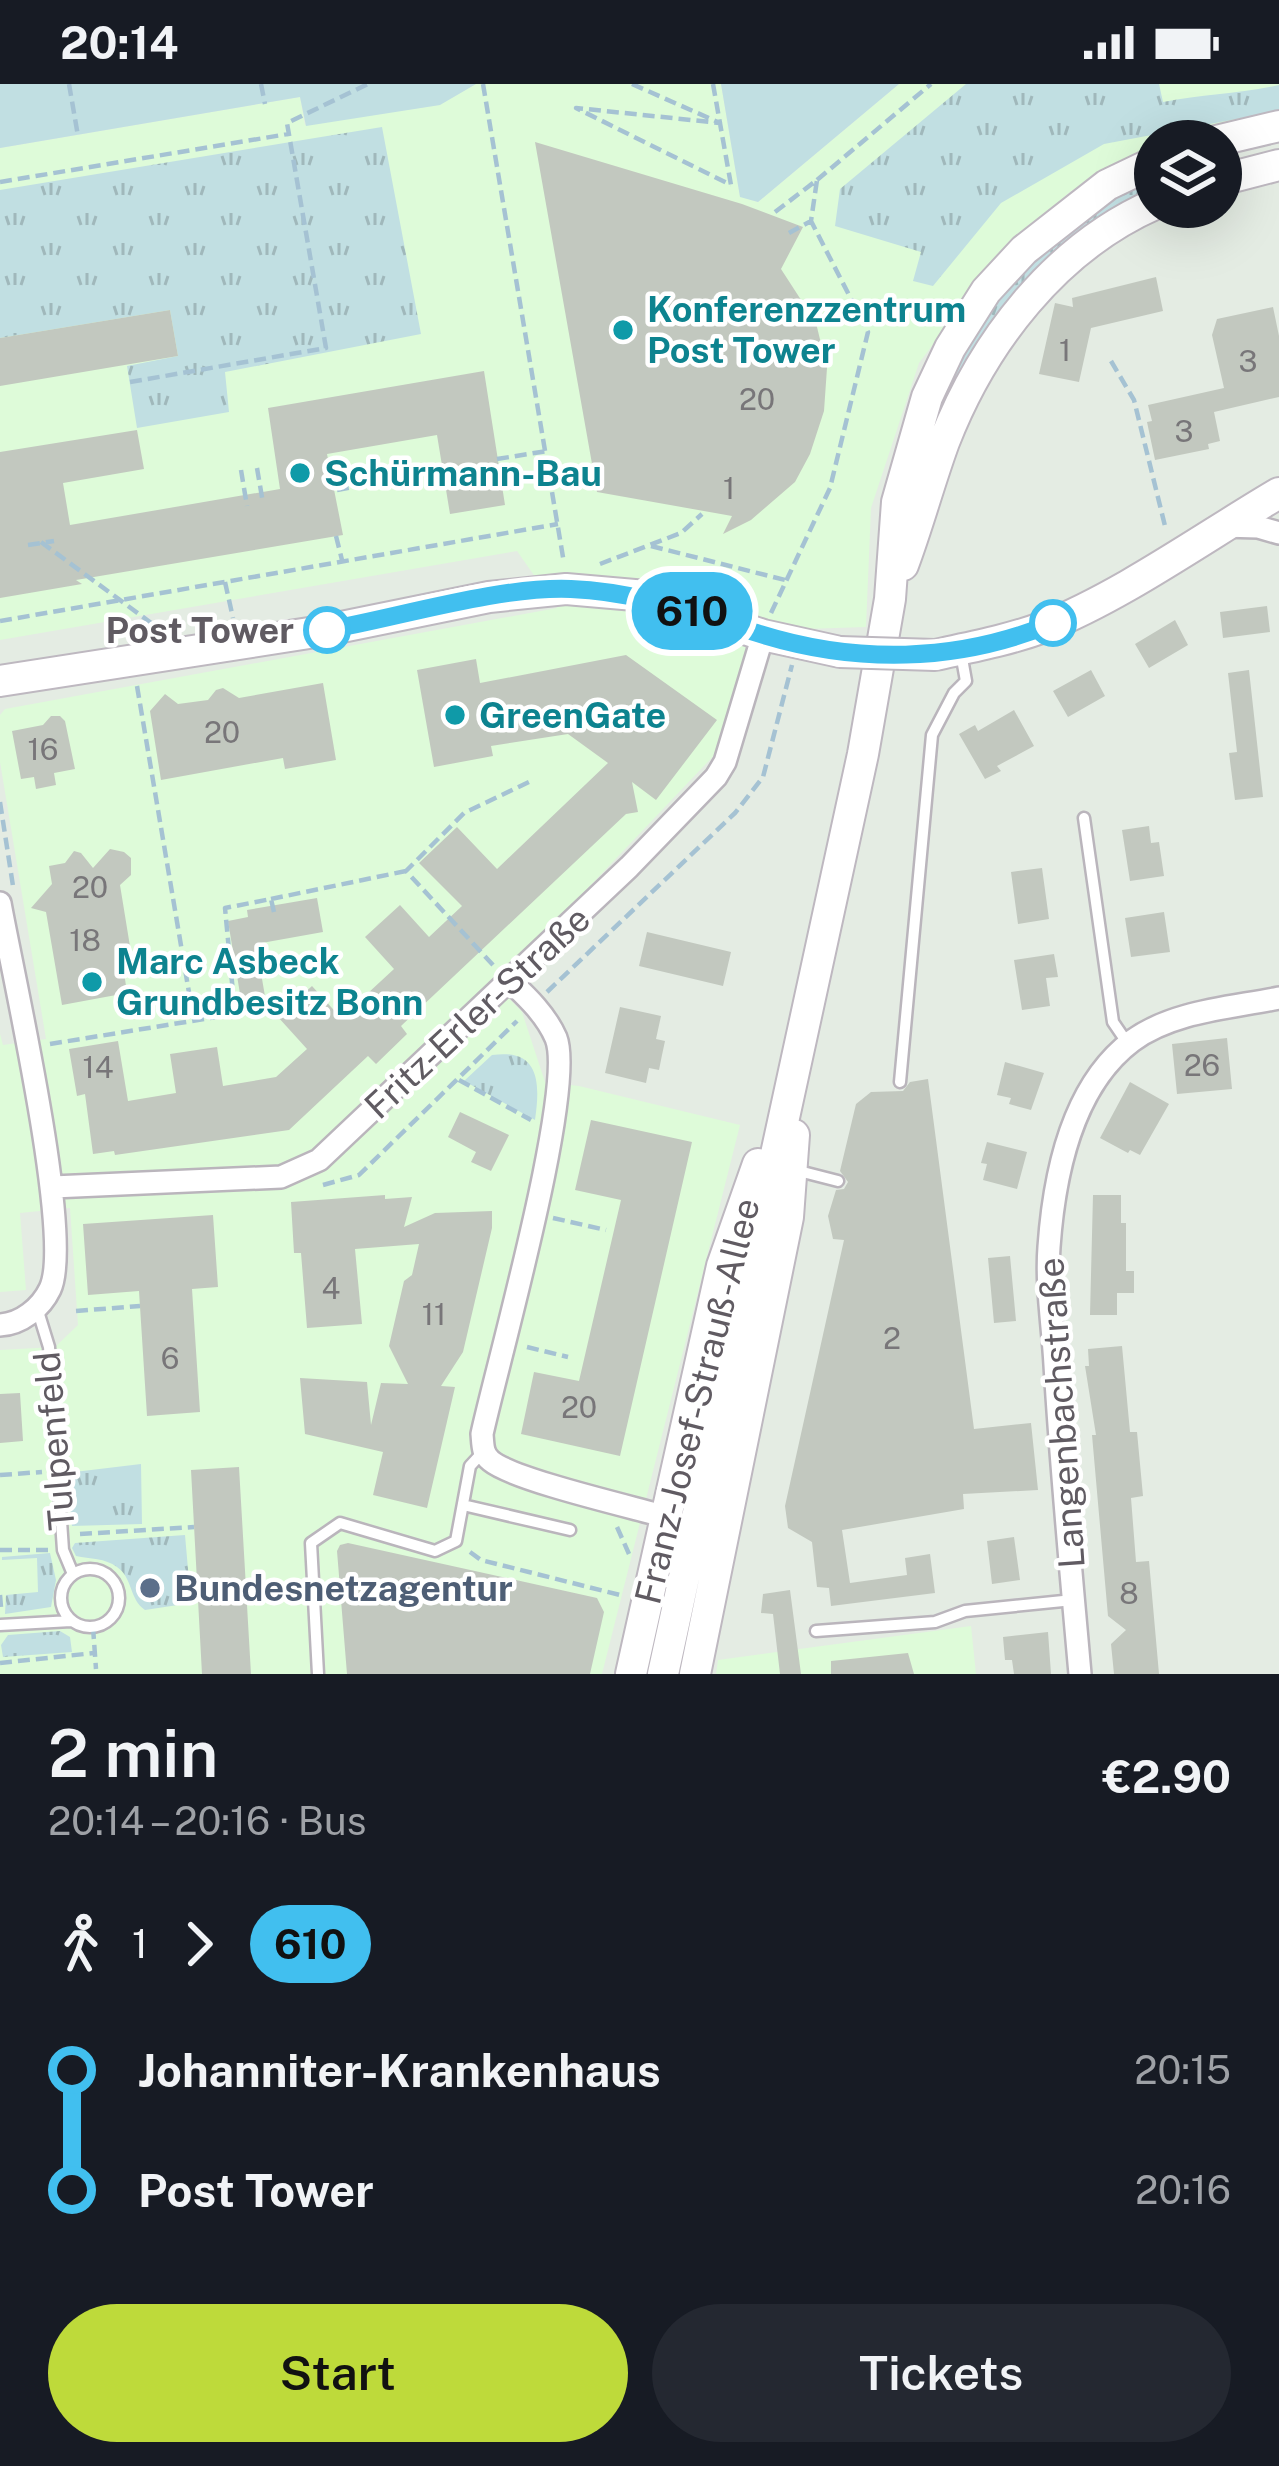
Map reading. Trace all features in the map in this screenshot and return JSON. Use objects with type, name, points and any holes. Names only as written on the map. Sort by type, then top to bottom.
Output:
[{"type":"main road","points":[[1242,135],[1279,126]]},
{"type":"main road","points":[[1242,175],[1279,166]]},
{"type":"main road","name":"Franz-Josef-Strauß-Allee","points":[[663,1674],[863,754],[890,599],[892,544],[904,466],[927,397],[950,348],[986,292],[1024,250],[1107,185],[1134,172]]},
{"type":"main road","name":"Franz-Josef-Strauß-Allee","points":[[890,599],[946,439],[979,366],[1042,285],[1099,236],[1134,216]]},
{"type":"main road","points":[[0,682],[322,631],[489,597],[566,589],[646,596],[763,635],[840,652],[948,652],[1052,623],[1279,494]]},
{"type":"main road","name":"Franz-Josef-Strauß-Allee","points":[[695,1674],[784,1239],[793,1170],[796,1063]]},
{"type":"main road","name":"Franz-Josef-Strauß-Allee","points":[[631,1674],[722,1266],[796,1063]]},
{"type":"street","points":[[1222,526],[1279,533]]},
{"type":"street","name":"Fritz-Erler-Straße","points":[[53,1187],[281,1177],[301,1170],[344,1138],[716,778],[763,635]]},
{"type":"street","points":[[0,903],[53,1187],[55,1270],[51,1288],[37,1308],[6,1325]]},
{"type":"street","points":[[510,981],[535,1004],[557,1040],[559,1100],[486,1414],[484,1452],[492,1463],[667,1517]]},
{"type":"street","name":"Langenbachstraße","points":[[1080,1674],[1049,1248],[1078,1111],[1097,1076],[1129,1043],[1153,1028],[1279,998]]},
{"type":"lane","points":[[900,1082],[932,735],[954,693],[966,681],[948,652]]},
{"type":"lane","points":[[1084,818],[1113,1022],[1129,1043]]},
{"type":"lane","points":[[793,1170],[838,1181]]},
{"type":"lane","name":"Tulpenfeld","points":[[37,1308],[49,1347],[63,1550],[73,1574]]},
{"type":"lane","points":[[318,1674],[311,1543],[340,1523],[435,1551],[456,1541],[470,1466],[484,1452]]},
{"type":"lane","points":[[463,1505],[570,1530]]},
{"type":"lane","points":[[0,1625],[102,1624],[116,1611],[118,1602],[109,1576],[92,1569],[73,1574],[61,1597],[71,1621]]},
{"type":"lane","points":[[816,1630],[934,1622],[965,1611],[1073,1600]]},
{"type":"path","points":[[69,84],[78,136]]},
{"type":"path","points":[[262,84],[265,104]]},
{"type":"path","points":[[130,382],[326,348],[287,124],[368,84]]},
{"type":"path","points":[[483,84],[565,572]]},
{"type":"path","points":[[632,84],[720,123]]},
{"type":"path","points":[[713,84],[731,184],[577,108],[720,123]]},
{"type":"path","points":[[775,212],[932,84]]},
{"type":"path","points":[[0,182],[288,134]]},
{"type":"path","points":[[552,1131],[459,1080],[735,813],[763,777],[794,660],[763,635],[830,488],[868,332],[811,221],[817,180]]},
{"type":"path","points":[[788,233],[811,221]]},
{"type":"path","points":[[1111,361],[1135,400],[1166,532]]},
{"type":"path","points":[[497,459],[547,451]]},
{"type":"path","points":[[257,468],[263,503]]},
{"type":"path","points":[[337,490],[443,469]]},
{"type":"path","points":[[242,470],[247,506]]},
{"type":"path","points":[[608,562],[681,533],[702,514]]},
{"type":"path","points":[[0,621],[558,524]]},
{"type":"path","points":[[336,536],[342,562]]},
{"type":"path","points":[[28,545],[54,541]]},
{"type":"path","points":[[41,542],[155,626]]},
{"type":"path","points":[[651,546],[787,581]]},
{"type":"path","points":[[225,582],[232,614]]},
{"type":"path","points":[[136,680],[194,1022]]},
{"type":"path","points":[[26,1048],[235,1014],[225,908],[406,871],[464,812],[531,781]]},
{"type":"path","points":[[406,871],[510,981]]},
{"type":"path","points":[[271,899],[274,912]]},
{"type":"path","points":[[547,1216],[606,1230]]},
{"type":"path","points":[[76,1311],[140,1306]]},
{"type":"path","points":[[517,1344],[568,1357]]},
{"type":"path","points":[[0,1475],[57,1471]]},
{"type":"path","points":[[607,1520],[622,1533],[631,1563]]},
{"type":"path","points":[[62,1535],[194,1527]]},
{"type":"path","points":[[456,1541],[481,1560],[626,1597]]},
{"type":"path","points":[[0,1550],[63,1550]]},
{"type":"path","points":[[93,1627],[96,1669]]},
{"type":"path","points":[[0,1663],[94,1653]]},
{"type":"shaded area","points":[[476,84],[721,84],[740,196],[758,202],[899,84],[1279,84],[1279,111],[1242,120],[1134,120],[1134,157],[1071,191],[1004,250],[919,363],[871,508],[866,627],[805,629],[759,622],[721,748],[496,985],[522,1012],[545,1082],[740,1125],[602,1674],[0,1674],[0,1350],[55,1347],[78,1325],[70,1208],[20,1213],[26,1290],[0,1292],[0,1034],[3,1045],[46,1039],[0,762],[0,715],[5,709],[557,608],[517,551],[0,640],[0,148],[300,97],[305,125],[439,105]]},
{"type":"shaded area","points":[[971,1626],[976,1674],[716,1674],[718,1660]]},
{"type":"green space","points":[[0,84],[476,84],[440,105],[306,126],[300,97],[0,148]]},
{"type":"green space","points":[[721,84],[899,84],[758,202],[740,197]]},
{"type":"green space","points":[[966,84],[1159,84],[1163,102],[1279,85],[1279,111],[1231,120],[1134,120],[1134,138],[1104,144],[1001,203],[933,286],[913,281],[921,252],[835,226],[840,189]]},
{"type":"green space","points":[[382,127],[421,334],[225,372],[229,412],[137,428],[127,366],[178,356],[170,310],[0,338],[0,190]]},
{"type":"green space","points":[[1134,187],[1134,197],[1123,204],[919,458],[946,387],[984,320],[1032,261],[1099,207]]},
{"type":"green space","points":[[492,1055],[520,1057],[534,1072],[535,1120],[464,1081]]},
{"type":"green space","points":[[141,1464],[142,1524],[72,1526],[66,1473]]},
{"type":"green space","points":[[185,1535],[191,1603],[145,1610],[117,1567],[76,1556],[72,1548],[75,1543]]},
{"type":"green space","points":[[50,1553],[56,1580],[51,1607],[5,1614],[6,1595],[38,1592],[37,1558],[2,1557]]},
{"type":"green space","points":[[60,1631],[70,1637],[72,1652],[3,1657],[1,1645],[8,1635]]},
{"type":"building","points":[[535,142],[803,227],[781,269],[816,323],[827,368],[824,411],[795,482],[751,520],[723,534],[732,516],[597,492]]},
{"type":"building","points":[[1156,277],[1163,311],[1091,328],[1079,382],[1039,374],[1055,303],[1073,307],[1072,298]]},
{"type":"building","points":[[1273,307],[1279,336],[1279,397],[1214,412],[1220,441],[1208,444],[1209,449],[1155,460],[1148,405],[1224,388],[1212,335],[1217,319]]},
{"type":"building","points":[[170,310],[178,356],[0,386],[0,338]]},
{"type":"building","points":[[484,371],[505,505],[450,514],[437,435],[327,454],[343,535],[76,580],[82,584],[0,598],[0,452],[137,430],[144,469],[63,483],[70,525],[280,489],[268,408]]},
{"type":"building","points":[[1267,606],[1270,632],[1223,638],[1220,612]]},
{"type":"building","points":[[1175,620],[1188,645],[1149,668],[1135,644]]},
{"type":"building","points":[[626,655],[717,720],[656,800],[632,782],[638,812],[626,814],[401,1026],[407,1034],[376,1064],[368,1056],[289,1130],[115,1155],[114,1151],[93,1154],[85,1094],[77,1096],[69,1049],[118,1041],[128,1101],[176,1093],[170,1054],[217,1047],[223,1086],[276,1077],[307,1049],[278,1017],[312,986],[341,1018],[394,969],[365,937],[400,905],[429,937],[462,906],[419,863],[457,827],[497,869],[608,763],[568,734],[491,746],[493,756],[434,767],[417,670],[476,659],[480,683]]},
{"type":"building","points":[[1091,670],[1105,696],[1068,717],[1053,691]]},
{"type":"building","points":[[1249,670],[1263,797],[1235,800],[1229,753],[1237,752],[1228,673]]},
{"type":"building","points":[[323,683],[336,760],[285,769],[283,758],[161,780],[150,711],[165,694],[178,704],[208,700],[223,688],[239,698]]},
{"type":"building","points":[[1014,710],[1034,746],[997,766],[1001,771],[985,779],[959,734],[975,725],[978,731]]},
{"type":"building","points":[[51,716],[65,721],[75,769],[54,773],[56,785],[36,789],[34,777],[21,779],[12,731],[43,725]]},
{"type":"building","points":[[1149,826],[1151,843],[1159,842],[1164,876],[1130,881],[1122,830]]},
{"type":"building","points":[[110,849],[131,858],[131,875],[120,885],[134,971],[124,972],[127,993],[62,1005],[46,912],[31,908],[52,884],[49,866],[65,863],[74,851],[93,868]]},
{"type":"building","points":[[1042,868],[1049,919],[1018,924],[1011,872]]},
{"type":"building","points":[[317,898],[323,932],[256,944],[266,1002],[242,1006],[228,921],[248,917],[247,910]]},
{"type":"building","points":[[1164,912],[1170,952],[1131,957],[1125,918]]},
{"type":"building","points":[[647,932],[731,952],[723,986],[639,966]]},
{"type":"building","points":[[1054,954],[1058,977],[1046,978],[1050,1006],[1022,1010],[1014,960]]},
{"type":"building","points":[[620,1007],[661,1016],[656,1039],[665,1041],[659,1070],[649,1068],[646,1083],[605,1073]]},
{"type":"building","points":[[1227,1038],[1232,1089],[1177,1094],[1172,1044]]},
{"type":"building","points":[[1005,1062],[1044,1073],[1031,1110],[997,1095]]},
{"type":"building","points":[[928,1079],[974,1429],[1031,1423],[1038,1490],[963,1494],[964,1509],[842,1530],[850,1583],[907,1575],[905,1558],[930,1554],[935,1593],[831,1606],[829,1588],[817,1587],[812,1542],[788,1528],[785,1506],[844,1240],[833,1239],[828,1216],[836,1190],[844,1189],[848,1182],[840,1171],[856,1104],[871,1092],[903,1091],[910,1082]]},
{"type":"building","points":[[1130,1082],[1169,1104],[1140,1155],[1100,1138]]},
{"type":"building","points":[[460,1112],[509,1135],[491,1171],[471,1162],[476,1152],[448,1137]]},
{"type":"building","points":[[591,1120],[692,1142],[620,1456],[521,1434],[534,1372],[579,1381],[621,1200],[575,1190]]},
{"type":"building","points":[[987,1142],[1027,1152],[1017,1189],[983,1180],[987,1164],[981,1163]]},
{"type":"building","points":[[385,1195],[385,1199],[412,1197],[404,1227],[435,1213],[492,1211],[463,1352],[441,1386],[455,1387],[427,1508],[373,1495],[383,1452],[305,1434],[300,1378],[367,1382],[371,1425],[381,1383],[408,1384],[389,1346],[404,1281],[412,1275],[419,1244],[355,1249],[362,1324],[307,1328],[291,1202]]},
{"type":"building","points":[[1093,1195],[1121,1195],[1126,1271],[1134,1271],[1134,1293],[1117,1293],[1117,1315],[1090,1315]]},
{"type":"building","points":[[213,1215],[218,1287],[192,1289],[200,1412],[147,1416],[139,1291],[88,1295],[83,1224]]},
{"type":"building","points":[[1010,1256],[1016,1321],[994,1323],[988,1258]]},
{"type":"building","points":[[1122,1346],[1130,1432],[1137,1432],[1143,1496],[1131,1498],[1136,1562],[1149,1561],[1159,1674],[1114,1674],[1111,1644],[1126,1630],[1108,1616],[1092,1435],[1096,1435],[1085,1366],[1089,1366],[1088,1349]]},
{"type":"building","points":[[20,1393],[23,1441],[0,1443],[0,1394]]},
{"type":"building","points":[[239,1467],[251,1674],[202,1674],[191,1470]]},
{"type":"building","points":[[1014,1537],[1020,1580],[992,1584],[987,1541]]},
{"type":"building","points":[[348,1543],[597,1598],[604,1612],[590,1674],[347,1674],[337,1551]]},
{"type":"building","points":[[790,1590],[801,1674],[780,1674],[773,1614],[761,1613],[763,1594]]},
{"type":"building","points":[[1048,1632],[1051,1674],[1014,1674],[1012,1660],[1005,1660],[1003,1637]]},
{"type":"building","points":[[908,1653],[914,1674],[831,1674],[831,1661]]},
{"type":"bus line","name":"610","points":[[327,630],[489,597],[566,589],[646,596],[763,635],[866,655],[935,655],[1053,623]]},
{"type":"place","name":"Konferenzzentrum Post Tower","points":[[623,330]]},
{"type":"place","name":"Schürmann-Bau","points":[[300,473]]},
{"type":"place","name":"Post Tower","points":[[327,630]]},
{"type":"place","name":"GreenGate","points":[[455,715]]},
{"type":"place","name":"Marc Asbeck Grundbesitz Bonn","points":[[92,982]]},
{"type":"place","name":"Bundesnetzagentur","points":[[150,1588]]}]
